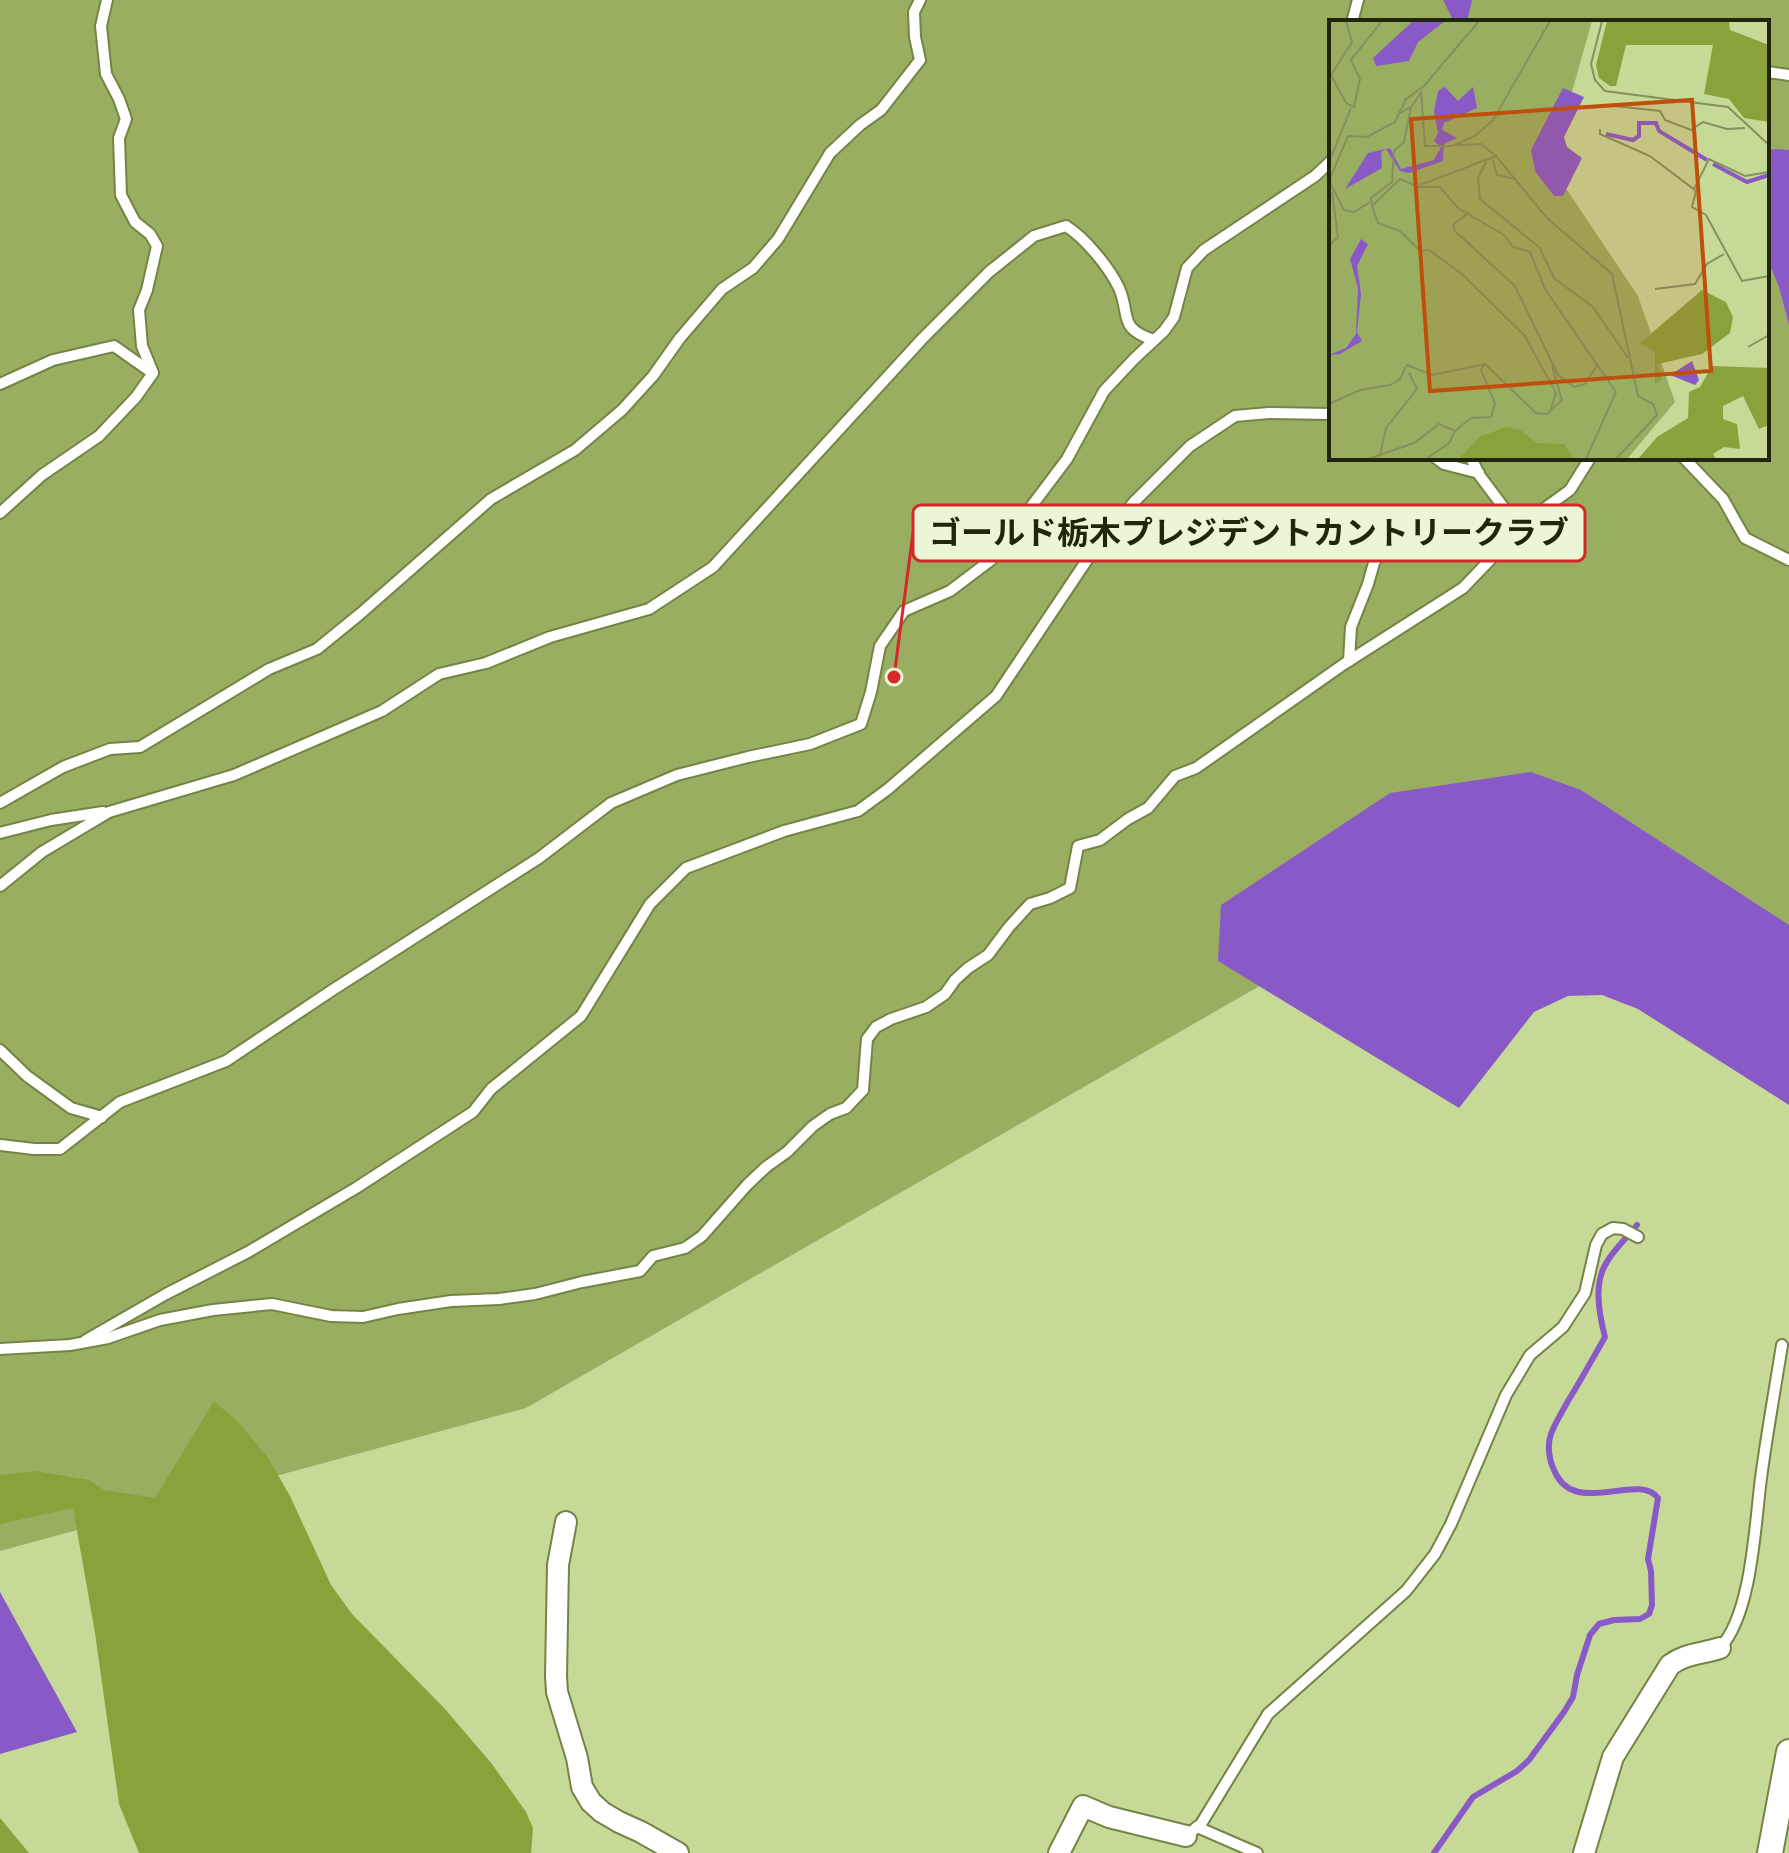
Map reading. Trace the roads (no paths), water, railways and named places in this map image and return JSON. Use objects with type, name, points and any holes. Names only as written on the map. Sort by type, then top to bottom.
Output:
[{"type":"street","points":[[566,1522],[558,1565],[556,1676],[557,1692],[577,1758],[582,1787],[602,1812],[678,1853]]},
{"type":"street","points":[[1584,1853],[1613,1757],[1670,1665],[1688,1654],[1720,1648]]},
{"type":"street","points":[[1770,1853],[1789,1752]]},
{"type":"street","points":[[1059,1853],[1083,1806],[1109,1817],[1192,1831]]},
{"type":"lane","points":[[107,0],[101,26],[106,74],[126,119],[119,138],[121,195],[135,222],[150,234],[157,246],[139,310],[142,346],[153,373]]},
{"type":"lane","points":[[0,803],[63,767],[110,749],[140,747],[269,669],[317,649],[491,499],[575,450],[622,410],[722,289],[753,268],[778,239],[830,153],[881,110],[906,81],[920,60],[914,12],[920,0]]},
{"type":"lane","points":[[1353,20],[1358,0]]},
{"type":"lane","points":[[1769,72],[1789,75]]},
{"type":"lane","points":[[0,1145],[60,1149],[120,1102],[226,1061],[539,858],[611,803],[677,775],[810,744],[861,724],[880,646],[904,611],[950,591],[991,560],[1067,459],[1104,391],[1174,317],[1187,268],[1204,250],[1315,176],[1329,163]]},
{"type":"lane","points":[[0,833],[51,820],[109,812],[234,775],[382,711],[439,674],[486,663],[550,637],[649,609],[713,567],[923,338],[989,272],[1034,236],[1066,226],[1076,233],[1099,259],[1119,289],[1127,323],[1139,336],[1154,340]]},
{"type":"lane","points":[[0,384],[53,360],[114,346],[153,373]]},
{"type":"lane","points":[[0,513],[42,475],[99,436],[136,397],[153,373]]},
{"type":"lane","points":[[80,1343],[248,1252],[356,1188],[473,1112],[491,1089],[581,1016],[650,904],[686,868],[784,831],[858,811],[888,789],[996,696],[1087,560],[1134,502],[1190,446],[1235,416],[1329,414]]},
{"type":"lane","points":[[1439,460],[1479,473]]},
{"type":"lane","points":[[1472,460],[1504,508],[1509,540]]},
{"type":"lane","points":[[0,1349],[108,1338],[160,1320],[213,1310],[272,1304],[331,1316],[363,1317],[451,1301],[535,1294],[640,1271],[653,1256],[685,1248],[702,1236],[766,1167],[787,1152],[813,1126],[846,1108],[863,1090],[867,1039],[876,1027],[926,1007],[945,994],[968,968],[988,955],[1030,904],[1070,888],[1078,846],[1100,840],[1148,808],[1175,776],[1196,768],[1248,729],[1463,588],[1509,540],[1570,490],[1589,460]]},
{"type":"lane","points":[[1686,460],[1723,499],[1745,538],[1789,560]]},
{"type":"lane","points":[[1349,661],[1351,627],[1374,563],[1386,541],[1399,534],[1441,546],[1505,515]]},
{"type":"lane","points":[[0,886],[42,852],[109,812]]},
{"type":"lane","points":[[0,1050],[27,1076],[71,1108],[102,1117]]},
{"type":"lane","points":[[1257,1853],[1192,1831],[1268,1714],[1406,1591],[1435,1554],[1506,1395],[1530,1355],[1563,1327],[1585,1293],[1596,1245],[1602,1234],[1613,1228],[1623,1229],[1638,1237]]},
{"type":"lane","points":[[1720,1648],[1730,1638],[1751,1567],[1761,1478],[1782,1345]]},
{"type":"waterway","points":[[1434,1853],[1473,1797],[1517,1771],[1529,1760],[1564,1712],[1573,1697],[1590,1635],[1599,1624],[1640,1619],[1649,1614],[1652,1605],[1648,1559],[1658,1498],[1649,1491],[1636,1489],[1590,1493],[1576,1491],[1563,1484],[1554,1470],[1549,1448],[1557,1422],[1605,1337],[1599,1296],[1602,1272],[1637,1225]]},
{"type":"place","name":"ゴールド栃木プレジデントカントリークラブ","points":[[894,677]]}]
